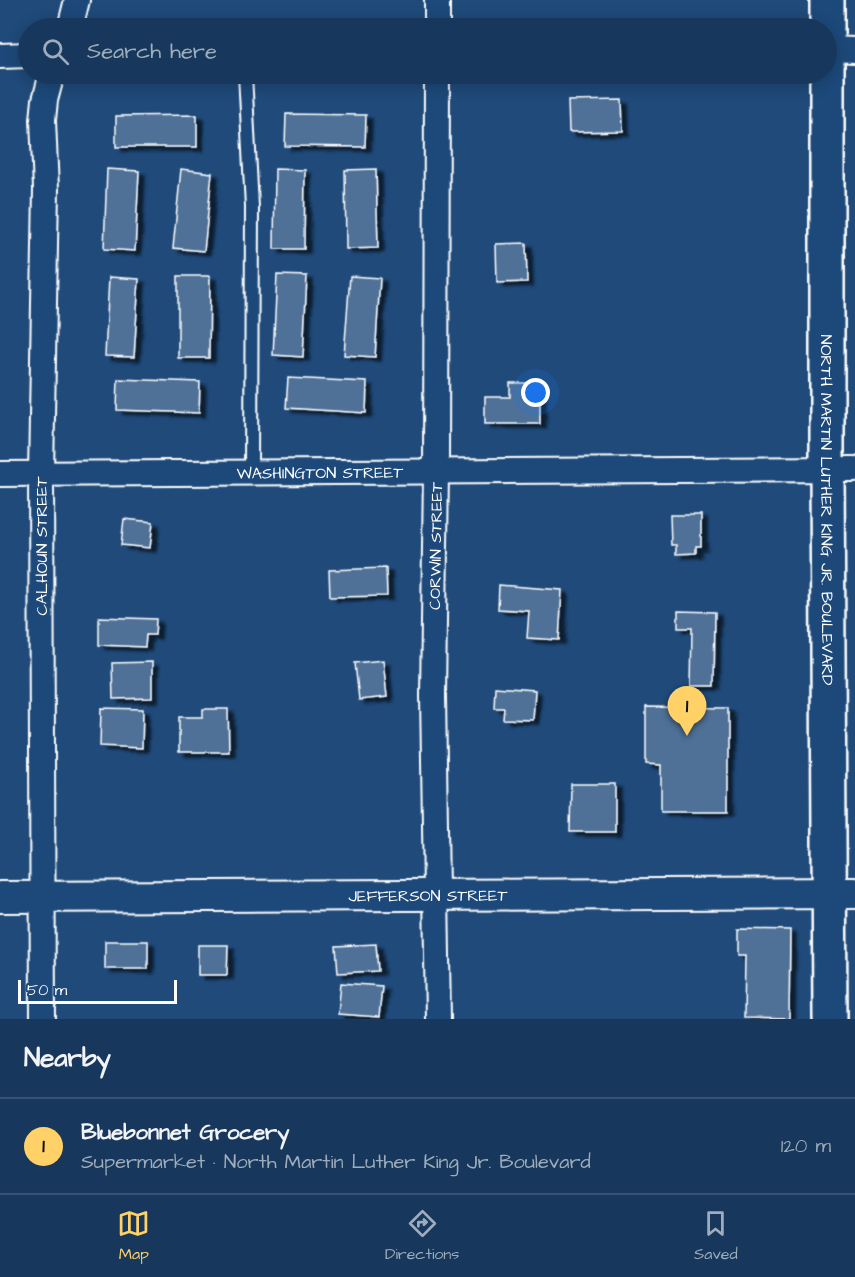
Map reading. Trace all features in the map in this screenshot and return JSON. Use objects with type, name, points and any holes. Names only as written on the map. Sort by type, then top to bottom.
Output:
[{"type":"main road","name":"NORTH MARTIN LUTHER KING JR. BOULEVARD","points":[[827,0],[831,18]]},
{"type":"main road","name":"NORTH MARTIN LUTHER KING JR. BOULEVARD","points":[[830,1019],[842,893],[837,50]]},
{"type":"street","points":[[72,18],[77,0]]},
{"type":"street","points":[[437,0],[437,18]]},
{"type":"street","points":[[0,56],[18,55]]},
{"type":"street","name":"CALHOUN STREET","points":[[43,1019],[41,474],[46,189],[43,120],[49,84]]},
{"type":"street","name":"CORWIN STREET","points":[[437,84],[433,696],[438,1019]]},
{"type":"street","name":"WASHINGTON STREET","points":[[0,474],[841,469]]},
{"type":"street","name":"JEFFERSON STREET","points":[[0,897],[842,893]]},
{"type":"lane","points":[[246,84],[252,207],[251,473]]},
{"type":"building","points":[[622,100],[623,131],[569,132],[568,101]]},
{"type":"building","points":[[286,114],[366,115],[365,147],[285,146]]},
{"type":"building","points":[[197,115],[197,147],[116,147],[116,116]]},
{"type":"building","points":[[107,169],[139,171],[135,251],[104,249]]},
{"type":"building","points":[[181,169],[212,173],[204,251],[173,248]]},
{"type":"building","points":[[275,169],[305,170],[304,249],[274,249]]},
{"type":"building","points":[[376,169],[378,248],[346,249],[345,170]]},
{"type":"building","points":[[526,243],[527,282],[497,283],[496,244]]},
{"type":"building","points":[[277,275],[307,276],[303,357],[273,355]]},
{"type":"building","points":[[178,276],[210,276],[209,358],[178,358]]},
{"type":"building","points":[[350,276],[380,278],[375,357],[344,355]]},
{"type":"building","points":[[109,277],[139,279],[134,357],[105,356]]},
{"type":"building","points":[[288,378],[367,382],[366,413],[286,408]]},
{"type":"building","points":[[118,379],[200,382],[199,413],[117,410]]},
{"type":"building","points":[[510,383],[540,383],[540,424],[485,424],[485,397],[510,397]]},
{"type":"building","points":[[670,515],[701,515],[701,546],[696,546],[696,553],[676,554],[676,545],[671,545]]},
{"type":"building","points":[[124,519],[153,522],[150,548],[121,545]]},
{"type":"building","points":[[386,568],[387,596],[330,597],[329,570]]},
{"type":"building","points":[[499,585],[562,590],[559,640],[527,638],[529,611],[498,609]]},
{"type":"building","points":[[678,611],[715,612],[714,686],[691,686],[692,628],[678,628]]},
{"type":"building","points":[[99,617],[156,619],[155,635],[146,635],[145,647],[99,645]]},
{"type":"building","points":[[383,660],[387,697],[359,700],[355,663]]},
{"type":"building","points":[[152,662],[152,698],[113,699],[112,663]]},
{"type":"building","points":[[495,687],[535,690],[533,720],[503,719],[504,708],[494,708]]},
{"type":"building","points":[[646,707],[728,708],[728,811],[661,811],[661,765],[646,764]]},
{"type":"building","points":[[101,708],[143,709],[142,748],[100,746]]},
{"type":"building","points":[[203,709],[228,709],[229,752],[179,752],[179,717],[203,717]]},
{"type":"building","points":[[571,784],[615,784],[615,832],[570,832]]},
{"type":"building","points":[[737,929],[790,930],[789,1019],[744,1018],[745,956],[737,956]]},
{"type":"building","points":[[105,941],[148,941],[148,969],[105,969]]},
{"type":"building","points":[[376,944],[378,971],[338,973],[336,946]]},
{"type":"building","points":[[198,945],[228,945],[227,975],[198,975]]},
{"type":"building","points":[[341,983],[382,986],[379,1017],[338,1014]]},
{"type":"place","name":"Bluebonnet Grocery","points":[[687,736]]}]
